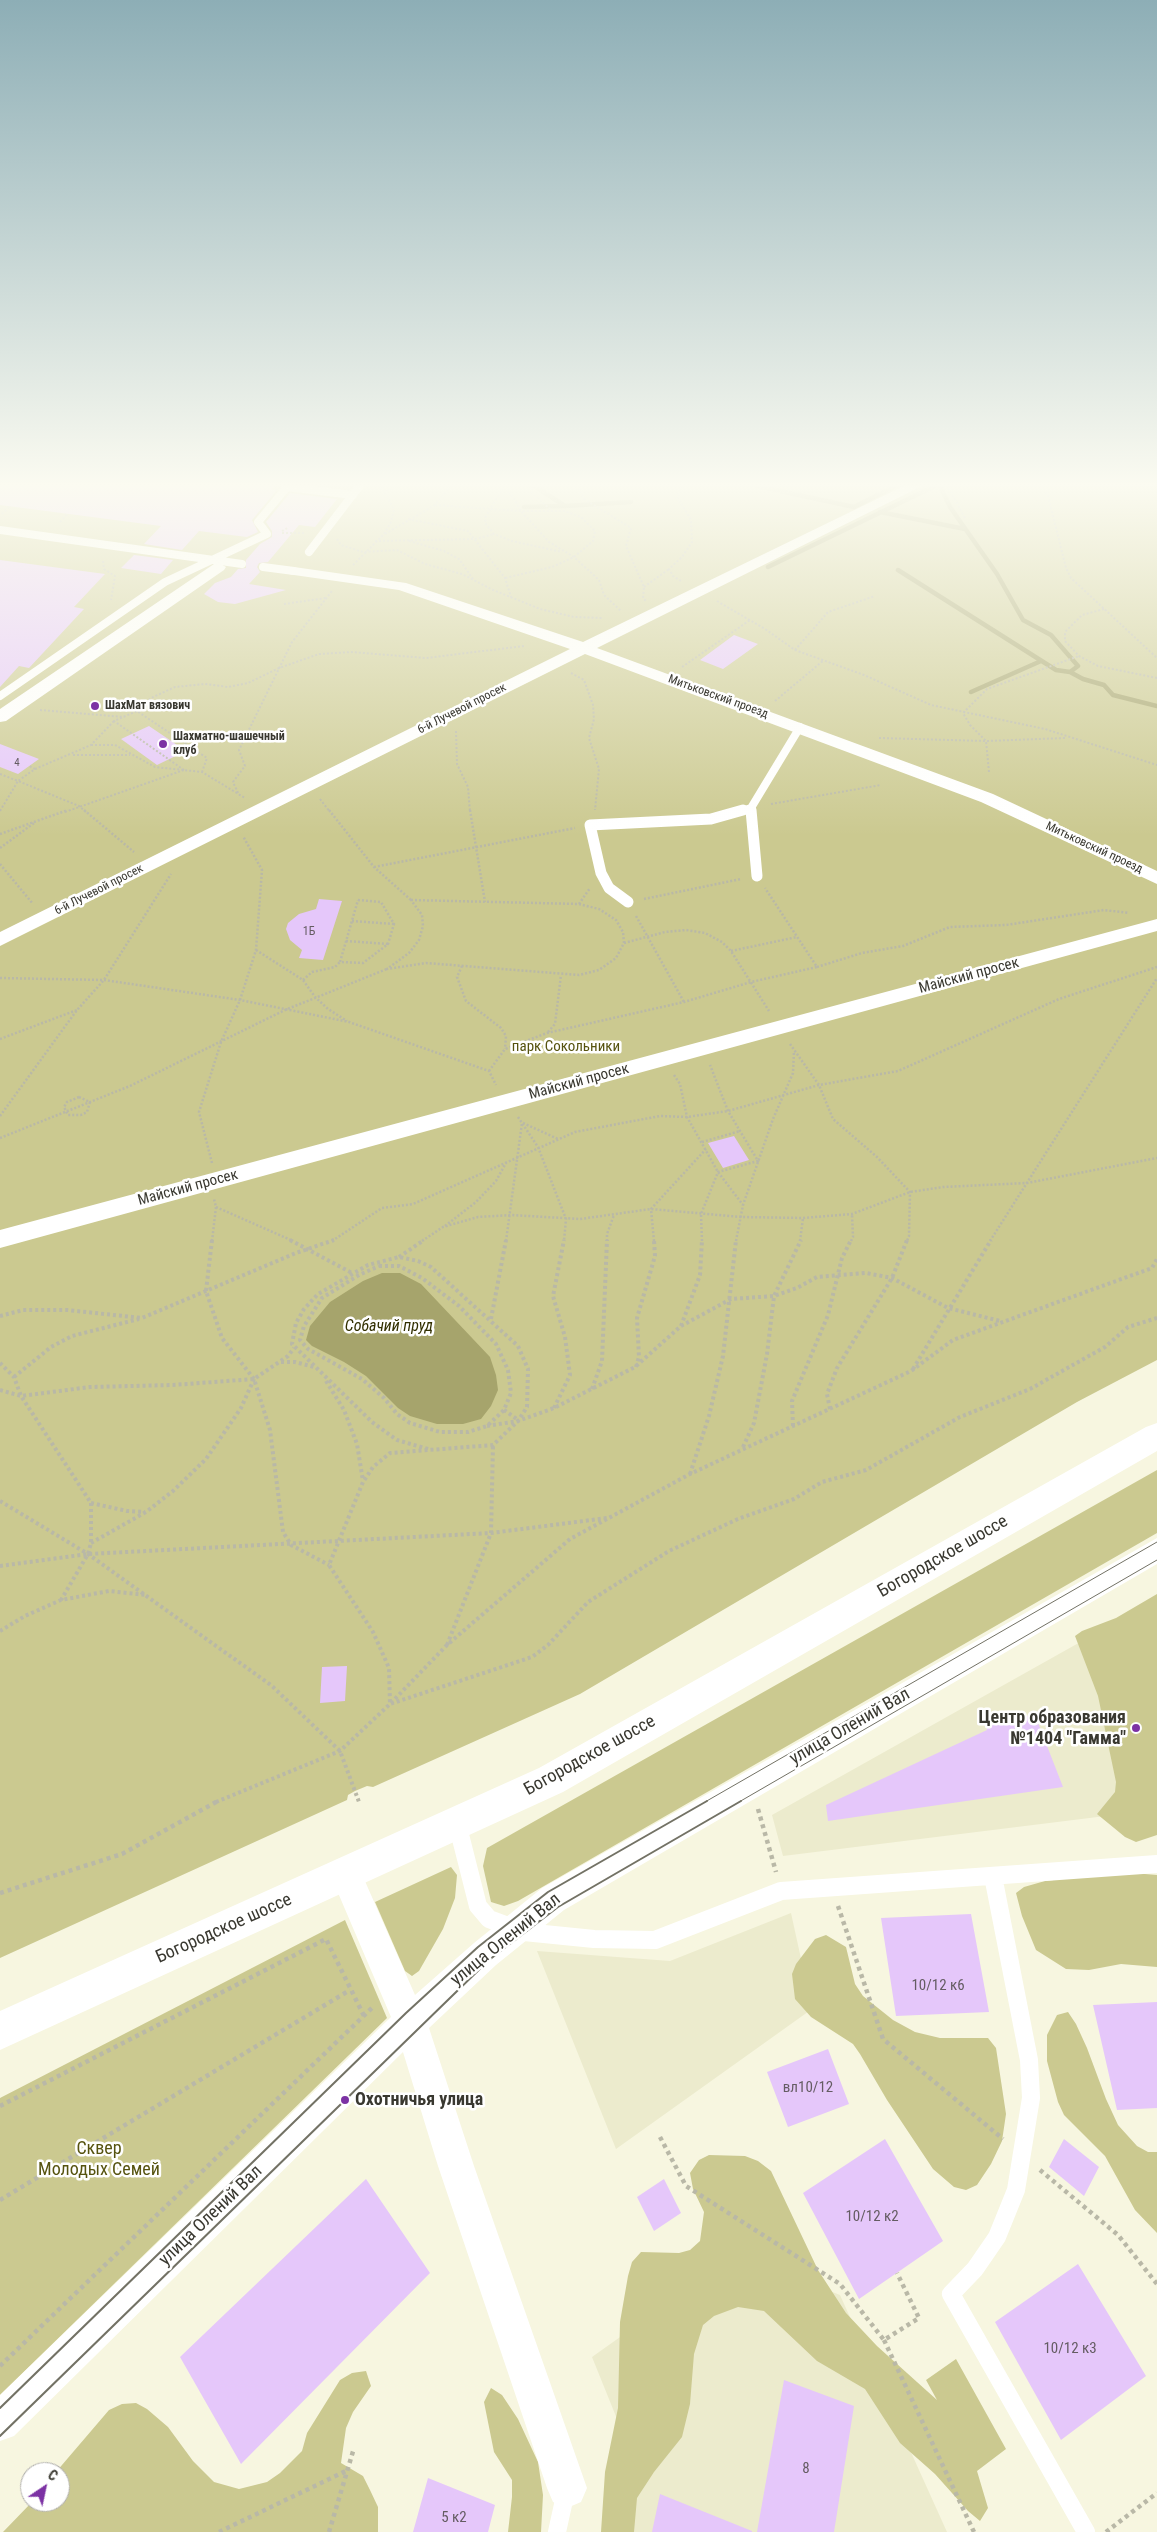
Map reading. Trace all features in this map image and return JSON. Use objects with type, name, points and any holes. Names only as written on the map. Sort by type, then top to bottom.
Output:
[{"type":"main road","name":"Богородское шоссе","points":[[0,2031],[551,1780],[1157,1436]]},
{"type":"street","points":[[0,717],[167,599]]},
{"type":"street","name":"Митьковский проезд","points":[[440,599],[584,648],[987,798],[1157,878]]},
{"type":"street","name":"6-й Лучевой просек","points":[[0,940],[684,599]]},
{"type":"street","name":"Майский просек","points":[[0,1239],[1157,925]]},
{"type":"street","name":"улица Олений Вал","points":[[0,2422],[410,2022],[514,1930],[553,1899],[1157,1550]]},
{"type":"street","points":[[346,1874],[410,2022],[456,2166],[567,2488]]},
{"type":"lane","points":[[0,696],[140,599]]},
{"type":"lane","points":[[757,876],[751,808],[800,727]]},
{"type":"lane","points":[[628,902],[609,888],[601,873],[590,825],[711,819],[751,808]]},
{"type":"lane","points":[[458,1823],[478,1906],[490,1919],[514,1930],[594,1939],[655,1940],[781,1891],[1157,1864]]},
{"type":"lane","points":[[993,1876],[1029,2060],[1031,2098],[1016,2190],[996,2237],[975,2269],[951,2294],[1086,2532]]},
{"type":"lane","points":[[557,2532],[567,2488]]},
{"type":"path","points":[[106,623],[111,599]]},
{"type":"path","points":[[284,604],[319,599]]},
{"type":"path","points":[[91,745],[115,745],[155,767],[202,772],[238,793],[232,782],[245,766],[239,750],[292,642],[326,599]]},
{"type":"path","points":[[515,599],[540,609],[574,618],[609,617]]},
{"type":"path","points":[[608,599],[623,613],[618,615]]},
{"type":"path","points":[[645,599],[655,613]]},
{"type":"path","points":[[712,599],[750,620],[795,650],[897,689],[931,705],[1045,729],[1068,738],[1096,744],[1157,765]]},
{"type":"path","points":[[795,650],[828,612],[866,599]]},
{"type":"path","points":[[1094,599],[1157,658]]},
{"type":"path","points":[[1104,608],[1082,615],[1065,632],[1065,640],[1079,656],[1098,666],[1157,678]]},
{"type":"path","points":[[680,668],[750,620]]},
{"type":"path","points":[[0,811],[18,781],[35,769],[91,745],[114,722],[137,711],[150,698],[175,687],[205,684],[228,687],[248,683],[279,668],[319,654],[351,652],[426,658],[497,648],[531,646]]},
{"type":"path","points":[[963,713],[987,689],[1079,656]]},
{"type":"path","points":[[773,703],[825,660]]},
{"type":"path","points":[[374,866],[477,848],[590,825],[594,814],[599,769],[589,738],[594,719],[593,706],[584,680],[570,672]]},
{"type":"path","points":[[18,705],[44,711],[79,715],[124,717]]},
{"type":"path","points":[[137,711],[207,758],[202,772]]},
{"type":"path","points":[[963,713],[970,726],[986,741],[989,772]]},
{"type":"path","points":[[451,715],[456,722],[457,764],[468,788],[485,902]]},
{"type":"path","points":[[114,722],[184,770]]},
{"type":"path","points":[[874,738],[986,741],[1068,738]]},
{"type":"path","points":[[70,755],[132,755]]},
{"type":"path","points":[[29,766],[35,769]]},
{"type":"path","points":[[0,834],[184,770]]},
{"type":"path","points":[[0,774],[79,806],[135,853]]},
{"type":"path","points":[[751,808],[881,785]]},
{"type":"path","points":[[309,786],[374,866],[411,900],[422,915],[423,926],[419,940],[409,953],[387,969]]},
{"type":"path","points":[[0,848],[38,821]]},
{"type":"path","points":[[213,1181],[212,1166],[199,1112],[222,1042],[240,1000],[256,950],[262,870],[234,823]]},
{"type":"path","points":[[0,864],[38,910]]},
{"type":"path","points":[[0,1116],[77,1010],[104,980],[173,870]]},
{"type":"path","points":[[599,909],[757,876],[817,967]]},
{"type":"path","points":[[303,980],[312,972],[335,967],[340,962],[358,900],[381,902],[394,924],[388,944],[363,963],[340,962]]},
{"type":"path","points":[[0,1138],[170,1069],[285,1010],[387,969],[426,963],[579,975],[599,970],[616,958],[624,943],[623,932],[616,920],[599,909],[578,904],[411,900]]},
{"type":"path","points":[[628,902],[684,1002]]},
{"type":"path","points":[[505,1049],[547,1033],[684,1002],[750,982],[817,967],[862,953],[903,946],[950,928],[1006,925],[1104,910],[1133,914]]},
{"type":"path","points":[[352,921],[394,924]]},
{"type":"path","points":[[624,943],[686,930],[705,934],[722,942],[731,951],[772,1016]]},
{"type":"path","points":[[731,951],[797,937]]},
{"type":"path","points":[[346,941],[388,944]]},
{"type":"path","points":[[256,950],[303,980],[315,997],[328,1009],[350,1022]]},
{"type":"path","points":[[462,966],[457,977],[458,984],[466,1000],[501,1028],[506,1036],[505,1049],[489,1071]]},
{"type":"path","points":[[14,1377],[51,1347],[72,1336],[142,1318],[296,1253],[328,1244],[382,1208],[413,1204],[576,1132],[625,1121],[660,1116],[687,1117],[728,1111],[784,1093],[818,1085],[898,1071],[1058,999],[1094,989],[1157,967]]},
{"type":"path","points":[[547,1033],[555,1024],[561,975]]},
{"type":"path","points":[[0,978],[104,980],[240,1000],[350,1022],[489,1071],[506,1102]]},
{"type":"path","points":[[911,1371],[948,1308],[1157,978]]},
{"type":"path","points":[[0,1039],[77,1010]]},
{"type":"path","points":[[702,1049],[708,1059],[728,1111],[758,1161]]},
{"type":"path","points":[[690,1474],[713,1399],[723,1356],[731,1300],[733,1259],[743,1205],[758,1161],[793,1073],[794,1051],[818,1085],[833,1119],[877,1157],[910,1192],[909,1236],[892,1278],[837,1368],[828,1394],[830,1409]]},
{"type":"path","points":[[680,1084],[687,1117],[718,1172],[743,1205]]},
{"type":"path","points":[[64,1112],[67,1102],[73,1098],[86,1098],[90,1102]]},
{"type":"path","points":[[64,1112],[74,1116],[81,1115],[87,1112],[90,1102]]},
{"type":"path","points":[[522,1123],[559,1139]]},
{"type":"path","points":[[522,1123],[538,1148],[566,1219],[563,1250],[553,1296],[565,1337],[570,1375],[554,1408]]},
{"type":"path","points":[[491,1320],[511,1215],[517,1157],[522,1142],[522,1123]]},
{"type":"path","points":[[702,1142],[740,1131]]},
{"type":"path","points":[[635,1367],[639,1357],[637,1318],[655,1256],[651,1209],[706,1149]]},
{"type":"path","points":[[443,1227],[478,1217],[511,1215],[566,1219],[614,1215],[651,1209],[741,1217],[803,1218],[852,1214],[910,1192],[943,1187],[1027,1183],[1157,1158]]},
{"type":"path","points":[[718,1172],[758,1161]]},
{"type":"path","points":[[428,1449],[397,1440],[372,1422],[314,1368],[292,1344],[296,1323],[304,1309],[318,1294],[352,1272],[368,1265],[399,1257],[476,1202],[496,1181],[506,1162]]},
{"type":"path","points":[[681,1326],[700,1275],[701,1214],[718,1172]]},
{"type":"path","points":[[352,1272],[310,1249],[216,1207],[206,1291],[222,1338],[254,1379],[270,1430],[283,1532],[291,1545],[329,1565],[373,1632],[389,1668],[390,1704]]},
{"type":"path","points":[[793,1426],[792,1401],[828,1315],[842,1258],[853,1237],[852,1214]]},
{"type":"path","points":[[592,1389],[602,1361],[608,1234],[614,1215]]},
{"type":"path","points":[[742,1448],[754,1423],[767,1354],[774,1296],[801,1240],[803,1218]]},
{"type":"path","points":[[329,1565],[363,1482],[373,1467],[390,1453],[493,1445],[518,1421],[527,1407],[528,1369],[518,1346],[491,1320],[464,1299],[431,1267],[418,1261],[399,1257]]},
{"type":"path","points":[[0,1893],[122,1854],[225,1797],[340,1751],[390,1704],[447,1645],[570,1539],[742,1448],[911,1371],[953,1340],[1000,1321],[1152,1268],[1157,1260]]},
{"type":"path","points":[[487,1426],[504,1410],[511,1393],[508,1370],[496,1344],[459,1306],[422,1278],[398,1266],[380,1266],[358,1274],[322,1298],[304,1326],[300,1340],[308,1349],[362,1379],[384,1398],[397,1414],[410,1423],[440,1432],[468,1432],[487,1426],[518,1421],[554,1408],[635,1367],[681,1326],[731,1300],[774,1296],[797,1288],[817,1277],[866,1273],[892,1278],[948,1308],[1000,1321]]},
{"type":"path","points":[[318,1294],[322,1298]]},
{"type":"path","points":[[0,1316],[23,1310],[58,1310],[142,1318]]},
{"type":"path","points":[[390,1704],[532,1657],[548,1645],[588,1602],[669,1551],[738,1519],[794,1499],[822,1482],[866,1470],[960,1418],[1030,1389],[1105,1347],[1128,1327],[1157,1318]]},
{"type":"path","points":[[0,1390],[21,1396],[90,1387],[174,1385],[254,1379],[280,1362],[294,1348]]},
{"type":"path","points":[[280,1362],[296,1362],[314,1368]]},
{"type":"path","points":[[0,1363],[14,1377],[21,1396],[91,1503],[91,1543],[88,1554],[61,1600]]},
{"type":"path","points":[[322,1375],[347,1418],[357,1444],[363,1482]]},
{"type":"path","points":[[91,1543],[146,1512],[173,1491],[206,1459],[241,1408],[254,1379]]},
{"type":"path","points":[[504,1410],[518,1421]]},
{"type":"path","points":[[447,1645],[491,1533],[493,1445]]},
{"type":"path","points":[[0,1501],[88,1554],[272,1686],[340,1751],[359,1802]]},
{"type":"path","points":[[91,1503],[128,1511],[146,1512]]},
{"type":"path","points":[[0,1566],[88,1554],[291,1545],[491,1533],[609,1518]]},
{"type":"path","points":[[0,1631],[25,1616],[61,1600],[109,1591],[146,1595]]},
{"type":"path","points":[[758,1808],[781,1891]]},
{"type":"path","points":[[832,1887],[882,2039],[1118,2235],[1157,2284]]},
{"type":"path","points":[[0,2106],[326,1939],[364,2016]]},
{"type":"path","points":[[0,2366],[395,1987]]},
{"type":"path","points":[[0,2200],[350,1990]]},
{"type":"path","points":[[660,2137],[686,2186],[840,2284],[884,2340],[974,2532]]},
{"type":"path","points":[[884,2340],[919,2318],[898,2273]]},
{"type":"path","points":[[329,2532],[354,2448]]},
{"type":"path","points":[[219,2532],[348,2470]]},
{"type":"path","points":[[1106,2532],[1157,2493]]},
{"type":"shaded area","points":[[1157,1599],[1154,1810],[783,1856],[772,1815]]},
{"type":"shaded area","points":[[791,1913],[812,2009],[616,2149],[537,1951],[670,1961]]},
{"type":"shaded area","points":[[737,2254],[840,2295],[947,2532],[619,2532],[634,2461],[592,2357]]},
{"type":"green space","name":"парк Сокольники","points":[[0,599],[1157,599],[1157,1360],[1077,1402],[580,1694],[373,1787],[367,1786],[355,1791],[348,1795],[347,1800],[0,1958]]},
{"type":"green space","points":[[1157,1470],[1157,1533],[518,1901],[504,1906],[491,1902],[483,1866],[487,1848]]},
{"type":"green space","name":"Центр образования №1404 \"Гамма\"","points":[[1157,1594],[1157,1835],[1136,1842],[1125,1837],[1097,1814],[1115,1792],[1116,1782],[1098,1696],[1075,1636],[1082,1631],[1116,1618]]},
{"type":"green space","points":[[451,1867],[457,1875],[455,1898],[443,1929],[419,1971],[412,1976],[405,1971],[375,1902]]},
{"type":"green space","points":[[1121,1872],[1157,1875],[1157,1967],[1121,1964],[1089,1970],[1066,1969],[1036,1950],[1022,1916],[1016,1893],[1024,1887],[1045,1881]]},
{"type":"green space","name":"Сквер Молодых Семей","points":[[345,1920],[387,2018],[0,2395],[0,2098]]},
{"type":"green space","points":[[826,1935],[846,1947],[855,1984],[863,1996],[893,2020],[915,2032],[940,2038],[988,2038],[996,2048],[1006,2114],[1002,2141],[991,2164],[977,2185],[966,2190],[954,2187],[933,2169],[887,2100],[853,2044],[811,2017],[795,1999],[792,1974],[796,1964],[815,1939]]},
{"type":"green space","points":[[1068,2012],[1087,2048],[1118,2125],[1137,2146],[1148,2152],[1157,2152],[1157,2233],[1135,2210],[1105,2156],[1064,2115],[1058,2102],[1047,2061],[1047,2035],[1057,2015]]},
{"type":"green space","points":[[709,2155],[745,2156],[758,2161],[771,2171],[818,2270],[846,2313],[877,2346],[937,2400],[926,2380],[956,2359],[1006,2449],[977,2471],[988,2508],[980,2521],[968,2511],[935,2474],[900,2443],[865,2389],[817,2361],[764,2311],[738,2307],[714,2316],[703,2325],[694,2354],[690,2404],[682,2437],[654,2472],[637,2498],[634,2532],[601,2532],[605,2472],[618,2408],[620,2322],[632,2262],[641,2252],[679,2253],[690,2250],[700,2241],[704,2212],[693,2189],[690,2173],[699,2160]]},
{"type":"green space","points":[[366,2371],[371,2386],[353,2412],[346,2428],[341,2463],[363,2476],[378,2507],[378,2532],[3,2532],[22,2512],[70,2512],[70,2462],[65,2462],[109,2410],[122,2404],[136,2403],[147,2409],[168,2427],[193,2461],[214,2482],[239,2489],[267,2482],[280,2473],[302,2451],[307,2433],[340,2380],[352,2373]]},
{"type":"green space","points":[[491,2388],[502,2395],[518,2419],[538,2462],[543,2495],[541,2532],[508,2532],[512,2480],[494,2452],[484,2402]]},
{"type":"water","name":"Собачий пруд","points":[[382,1273],[400,1273],[421,1284],[490,1357],[496,1375],[498,1390],[491,1406],[481,1419],[463,1424],[437,1424],[410,1416],[398,1408],[366,1376],[344,1362],[312,1346],[306,1340],[310,1326],[330,1302],[363,1281]]},
{"type":"building","points":[[0,599],[81,599],[74,607],[84,609],[29,668],[19,666],[0,687]]},
{"type":"building","points":[[213,599],[253,599],[235,604],[218,602]]},
{"type":"building","points":[[734,635],[758,644],[723,669],[700,660]]},
{"type":"building","points":[[149,726],[186,751],[157,765],[121,739]]},
{"type":"building","points":[[0,744],[39,759],[18,774],[0,767]]},
{"type":"building","points":[[319,899],[342,901],[323,960],[299,958],[302,950],[290,940],[286,929],[288,923],[299,914],[316,909]]},
{"type":"building","points":[[734,1136],[749,1160],[723,1168],[708,1143]]},
{"type":"building","points":[[347,1666],[345,1701],[320,1703],[322,1667]]},
{"type":"building","points":[[1035,1715],[1063,1787],[828,1821],[826,1805],[987,1730],[986,1722]]},
{"type":"building","points":[[971,1914],[989,2012],[896,2016],[881,1918]]},
{"type":"building","points":[[1157,2002],[1157,2108],[1117,2110],[1093,2005]]},
{"type":"building","points":[[828,2049],[849,2104],[788,2127],[767,2072]]},
{"type":"building","points":[[885,2139],[943,2241],[859,2299],[803,2193]]},
{"type":"building","points":[[1064,2139],[1099,2167],[1084,2196],[1049,2167]]},
{"type":"building","points":[[366,2179],[430,2273],[241,2464],[180,2357]]},
{"type":"building","points":[[664,2179],[681,2213],[654,2231],[637,2197]]},
{"type":"building","points":[[1078,2264],[1146,2376],[1061,2440],[995,2322]]},
{"type":"building","points":[[784,2380],[854,2406],[834,2532],[757,2532]]},
{"type":"building","points":[[428,2478],[495,2505],[488,2532],[413,2532]]},
{"type":"building","points":[[660,2494],[752,2531],[752,2532],[652,2532]]},
{"type":"waterway","points":[[944,599],[1056,670],[1070,672]]},
{"type":"waterway","points":[[1011,599],[1023,620],[1051,635],[1078,666],[1070,672]]},
{"type":"waterway","points":[[971,692],[1041,661]]},
{"type":"waterway","points":[[1070,672],[1083,679],[1104,685],[1113,695],[1157,706]]},
{"type":"tram line","points":[[705,1802],[1157,1542]]},
{"type":"tram line","points":[[739,1802],[1157,1560]]},
{"type":"tram line","points":[[0,2408],[406,2013],[478,1947],[548,1892],[707,1801]]},
{"type":"tram line","points":[[0,2436],[489,1960],[558,1907],[741,1801]]},
{"type":"place","name":"ШахМат вязович","points":[[95,706]]},
{"type":"place","name":"Шахматно-шашечный клуб","points":[[163,744]]},
{"type":"place","name":"Центр образования №1404 \"Гамма\"","points":[[1136,1728]]},
{"type":"place","name":"Охотничья улица","points":[[345,2100]]}]
